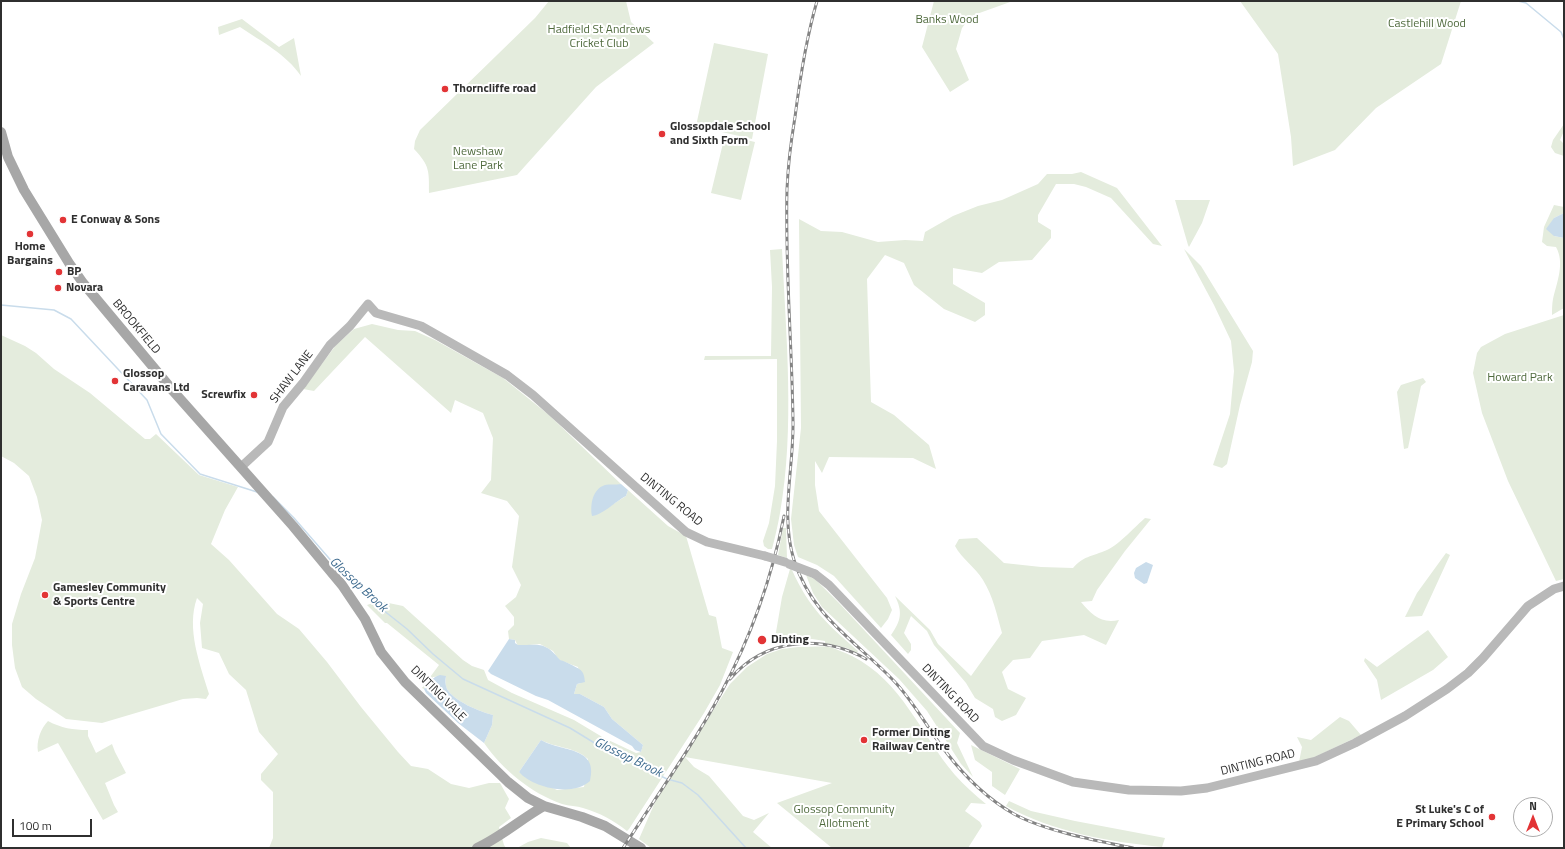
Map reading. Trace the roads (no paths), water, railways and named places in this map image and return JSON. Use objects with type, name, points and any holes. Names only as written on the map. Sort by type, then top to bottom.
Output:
[{"type":"main road","name":"BROOKFIELD","points":[[1,132],[8,157],[24,190],[80,278],[174,392],[266,496]]},
{"type":"main road","name":"DINTING VALE","points":[[266,496],[342,585],[365,619],[381,652],[405,682],[508,782],[528,798],[544,806],[593,821],[618,833],[641,848]]},
{"type":"main road","points":[[477,848],[489,843],[544,806]]},
{"type":"street","name":"SHAW LANE","points":[[241,467],[268,442],[283,407],[303,383],[330,345],[350,326],[368,304]]},
{"type":"street","name":"DINTING ROAD","points":[[368,304],[376,313],[421,326],[507,375],[533,395],[686,532],[707,542],[765,556],[815,574],[828,585],[983,746],[1013,760],[1073,782],[1129,790],[1181,791],[1207,788],[1316,761],[1355,743],[1447,689],[1468,673],[1483,658],[1528,606],[1554,589],[1564,586]]},
{"type":"water","points":[[1564,213],[1564,238],[1554,236],[1546,229],[1554,218]]},
{"type":"water","points":[[621,484],[628,490],[626,496],[600,514],[592,516],[591,508],[593,498],[597,490],[605,485]]},
{"type":"water","points":[[1146,562],[1153,565],[1147,583],[1144,584],[1135,578],[1134,573],[1136,568]]},
{"type":"water","points":[[509,639],[515,640],[515,643],[518,645],[541,645],[546,647],[560,660],[580,669],[584,675],[585,682],[577,684],[574,694],[580,694],[604,707],[612,719],[643,745],[641,752],[548,700],[536,696],[491,674],[488,671]]},
{"type":"water","points":[[440,675],[446,676],[445,682],[447,689],[455,698],[475,709],[493,715],[492,725],[484,743],[458,723],[426,693],[424,689],[429,682]]},
{"type":"water","points":[[541,740],[584,756],[589,762],[591,770],[590,781],[583,786],[574,789],[564,789],[543,786],[525,778],[519,772]]},
{"type":"waterway","points":[[1518,1],[1526,3],[1561,32],[1564,39]]},
{"type":"waterway","name":"Glossop Brook","points":[[1,305],[54,310],[71,319],[147,400],[161,434],[200,474],[257,492]]},
{"type":"waterway","name":"Glossop Brook","points":[[273,497],[294,518],[341,572],[463,679],[570,728],[606,750],[667,779],[682,783],[698,795],[746,848]]},
{"type":"railway","points":[[817,1],[801,73],[791,144],[787,189],[787,247],[793,421],[788,526],[794,560],[802,580],[823,613],[894,681],[953,761],[985,794],[1014,814],[1041,826],[1072,835],[1133,848]]},
{"type":"railway","points":[[623,848],[674,772],[710,713],[732,672],[759,607],[773,562],[784,516]]},
{"type":"railway","points":[[730,679],[744,665],[760,655],[777,648],[794,644],[831,646],[849,651],[866,659]]},
{"type":"place","name":"Thorncliffe road","points":[[445,89]]},
{"type":"place","name":"Glossopdale School and Sixth Form","points":[[662,134]]},
{"type":"place","name":"E Conway & Sons","points":[[63,220]]},
{"type":"place","name":"Home Bargains","points":[[30,234]]},
{"type":"place","name":"BP","points":[[59,272]]},
{"type":"place","name":"Novara","points":[[58,288]]},
{"type":"place","name":"Glossop Caravans Ltd","points":[[115,381]]},
{"type":"place","name":"Screwfix","points":[[254,395]]},
{"type":"place","name":"Gamesley Community & Sports Centre","points":[[45,595]]},
{"type":"place","name":"Dinting","points":[[762,640]]},
{"type":"place","name":"Former Dinting Railway Centre","points":[[864,740]]},
{"type":"place","name":"St Luke's C of E Primary School","points":[[1492,817]]},
{"type":"park label","name":"Banks Wood","points":[[947,20]]},
{"type":"park label","name":"Castlehill Wood","points":[[1427,24]]},
{"type":"park label","name":"Hadfield St Andrews Cricket Club","points":[[599,37]]},
{"type":"park label","name":"Newshaw Lane Park","points":[[478,159]]},
{"type":"park label","name":"Howard Park","points":[[1520,378]]},
{"type":"park label","name":"Glossop Community Allotment","points":[[844,817]]}]
